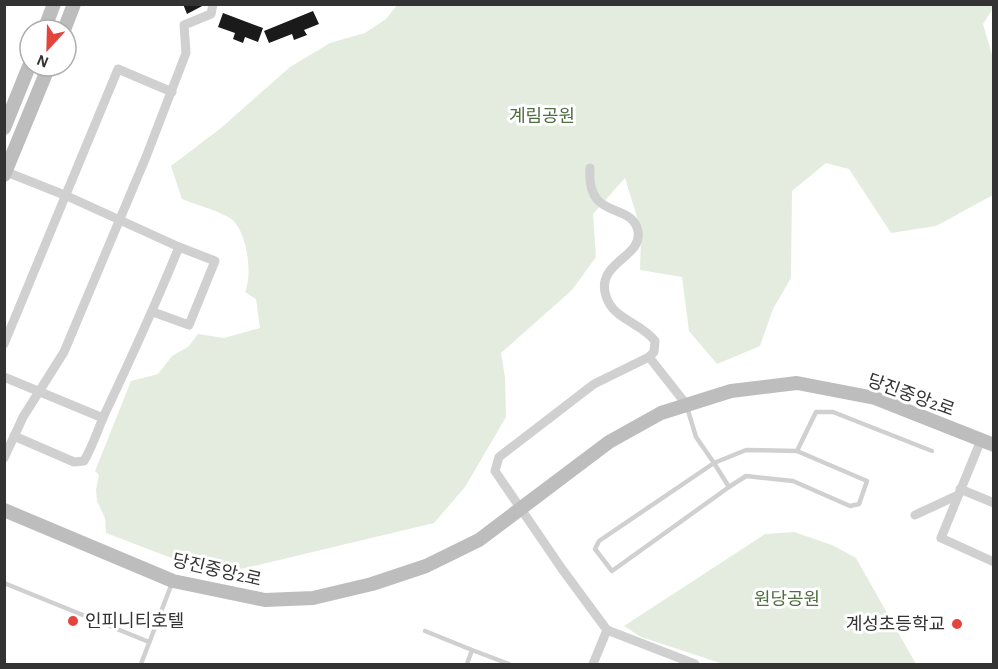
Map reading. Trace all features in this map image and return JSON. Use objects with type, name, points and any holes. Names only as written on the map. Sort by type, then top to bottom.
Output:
[{"type":"street","points":[[4,458],[38,392],[64,352],[119,221],[186,52],[184,25],[211,14],[213,4]]},
{"type":"street","points":[[4,344],[118,69],[172,92]]},
{"type":"street","points":[[4,128],[24,78]]},
{"type":"street","points":[[44,78],[5,173],[66,196],[215,261],[189,325],[153,312]]},
{"type":"street","points":[[590,168],[591,190],[596,198],[609,208],[627,215],[638,230],[638,240],[627,254],[610,267],[604,287],[605,295],[615,312],[650,333],[655,341],[654,352],[650,357],[594,384],[500,458],[495,471],[607,630],[695,664]]},
{"type":"street","points":[[14,436],[74,462],[84,461],[153,312],[179,247]]},
{"type":"street","points":[[650,357],[686,404]]},
{"type":"street","points":[[4,377],[103,418]]},
{"type":"street","name":"당진중앙2로","points":[[4,510],[173,580],[265,600],[313,598],[372,584],[426,566],[479,540],[609,442],[661,413],[731,391],[797,383],[875,398],[987,443],[959,492],[941,538],[993,562]]},
{"type":"street","points":[[915,515],[959,492],[993,503]]},
{"type":"street","points":[[593,664],[607,630]]},
{"type":"lane","points":[[686,404],[696,437],[729,487]]},
{"type":"lane","points":[[796,451],[816,412],[833,411],[932,451]]},
{"type":"lane","points":[[746,450],[796,451],[867,481],[859,504],[850,506],[792,481],[746,476],[612,571],[595,549],[599,541],[714,463],[746,450]]},
{"type":"lane","points":[[141,664],[173,580]]},
{"type":"lane","points":[[4,583],[149,642]]},
{"type":"lane","points":[[425,631],[509,664]]},
{"type":"lane","points":[[467,664],[472,650]]},
{"type":"green space","name":"계림공원","points":[[397,5],[993,5],[983,24],[993,58],[993,195],[936,226],[891,233],[849,169],[826,163],[792,191],[791,278],[773,309],[760,346],[717,364],[689,331],[682,277],[640,270],[641,238],[625,178],[593,214],[596,257],[572,290],[501,353],[505,377],[506,417],[465,487],[434,523],[216,575],[106,533],[105,518],[97,501],[96,490],[99,475],[95,471],[131,381],[158,374],[172,356],[188,347],[198,334],[224,338],[260,328],[256,299],[245,292],[248,264],[241,232],[230,218],[182,199],[171,166],[221,128],[290,67],[330,43],[365,33],[386,19]]},
{"type":"green space","name":"원당공원","points":[[794,532],[832,545],[856,558],[916,664],[723,664],[641,637],[624,626],[765,534]]},
{"type":"building","points":[[183,4],[206,4],[187,14]]},
{"type":"building","points":[[313,11],[319,24],[304,30],[307,35],[294,40],[292,34],[269,43],[264,31]]},
{"type":"building","points":[[223,13],[263,28],[258,42],[245,37],[243,43],[233,39],[235,33],[218,27]]},
{"type":"place","name":"인피니티호텔","points":[[73,621]]},
{"type":"place","name":"계성초등학교","points":[[957,624]]}]
